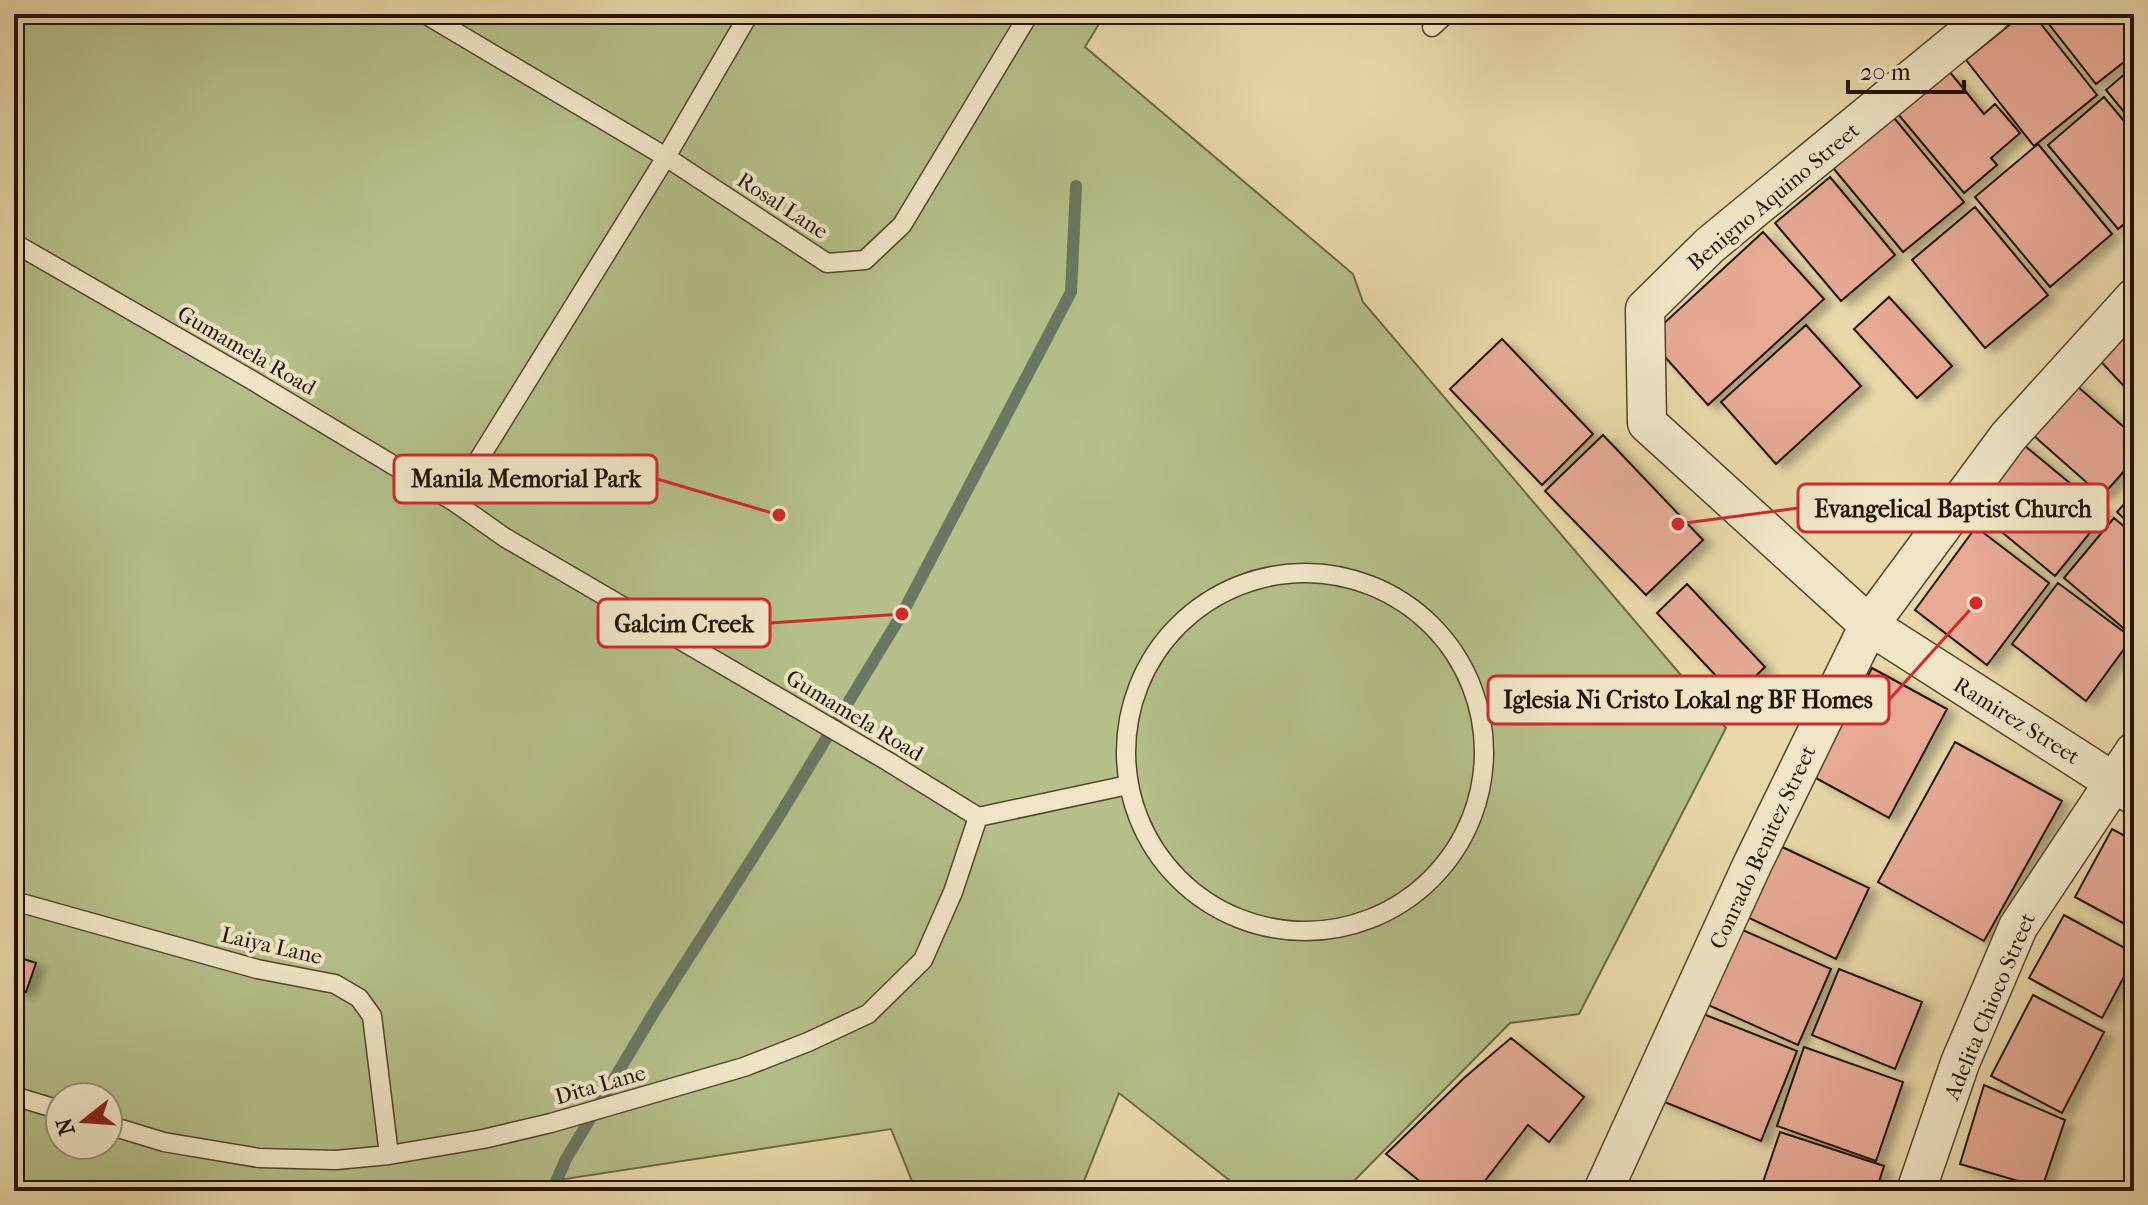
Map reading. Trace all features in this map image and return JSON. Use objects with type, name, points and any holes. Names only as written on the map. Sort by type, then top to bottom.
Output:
[{"type":"street","name":"Benigno Aquino Street","points":[[1647,423],[1645,309],[1710,245],[1991,14]]},
{"type":"street","name":"Conrado Benitez Street","points":[[1603,1191],[1752,865],[1869,625],[2008,437],[2134,298]]},
{"type":"street","name":"Ramirez Street","points":[[1647,423],[1869,625],[2127,776]]},
{"type":"street","name":"Adelita Chioco Street","points":[[1916,1191],[1960,1063],[2018,927],[2127,776]]},
{"type":"lane","points":[[453,501],[666,157],[749,14]]},
{"type":"lane","name":"Rosal Lane","points":[[429,15],[666,157],[827,263],[865,260],[902,225],[1029,14]]},
{"type":"lane","points":[[1432,27],[1446,14]]},
{"type":"lane","name":"Gumamela Road","points":[[14,243],[250,379],[453,501],[504,537],[978,817]]},
{"type":"lane","points":[[1319,573],[1352,578],[1382,590],[1411,607],[1436,629],[1456,656],[1471,685],[1480,717],[1484,750],[1481,783],[1472,815],[1458,845],[1438,871],[1414,894],[1386,912],[1356,924],[1324,931],[1291,931],[1258,925],[1227,913],[1199,896],[1174,874],[1154,847],[1139,818],[1128,785],[1126,753],[1129,720],[1138,688],[1152,659],[1171,632],[1195,609],[1223,592],[1265,577],[1319,573]]},
{"type":"lane","points":[[978,817],[1128,785]]},
{"type":"lane","name":"Dita Lane","points":[[124,1130],[164,1142],[259,1158],[336,1160],[389,1155],[483,1139],[551,1123],[744,1067],[868,1014],[923,960],[953,892],[978,817]]},
{"type":"lane","name":"Laiya Lane","points":[[14,901],[257,969],[335,984],[359,998],[372,1016],[389,1155]]},
{"type":"lane","points":[[14,1096],[44,1105]]},
{"type":"green space","points":[[14,14],[1105,14],[1085,47],[1353,274],[1363,302],[1726,728],[1579,1014],[1510,1023],[1344,1191],[1243,1191],[1119,1093],[1080,1191],[916,1191],[891,1129],[519,1186],[520,1191],[14,1191]]},
{"type":"building","points":[[2023,14],[2033,14],[2097,95],[2034,146],[1966,60]]},
{"type":"building","points":[[2041,14],[2134,14],[2134,54],[2096,84]]},
{"type":"building","points":[[2134,66],[2134,124],[2106,90]]},
{"type":"building","points":[[1949,71],[1984,114],[1995,104],[2020,133],[1991,158],[1997,165],[1964,193],[1898,114]]},
{"type":"building","points":[[2104,97],[2134,133],[2134,216],[2118,229],[2048,145]]},
{"type":"building","points":[[1889,112],[1964,202],[1903,252],[1829,163]]},
{"type":"building","points":[[2038,144],[2112,234],[2050,287],[1975,197]]},
{"type":"building","points":[[1830,177],[1895,255],[1841,301],[1775,223]]},
{"type":"building","points":[[1975,207],[2048,295],[1985,348],[1912,260]]},
{"type":"building","points":[[1763,232],[1824,299],[1708,405],[1648,338]]},
{"type":"building","points":[[1889,297],[1952,366],[1917,398],[1854,329]]},
{"type":"building","points":[[2134,312],[2134,397],[2092,352]]},
{"type":"building","points":[[1806,325],[1861,386],[1776,464],[1721,402]]},
{"type":"building","points":[[1502,339],[1593,434],[1542,485],[1450,389]]},
{"type":"building","points":[[2069,379],[2134,436],[2134,460],[2102,496],[2025,428]]},
{"type":"building","points":[[1603,435],[1703,540],[1646,595],[1545,491]]},
{"type":"building","points":[[2019,441],[2106,513],[2055,576],[1968,504]]},
{"type":"building","points":[[2134,493],[2134,528],[2117,512]]},
{"type":"building","points":[[2114,518],[2134,535],[2134,637],[2064,578]]},
{"type":"building","points":[[1976,527],[2049,583],[1987,665],[1915,610]]},
{"type":"building","points":[[2058,583],[2132,638],[2086,701],[2012,644]]},
{"type":"building","points":[[1687,584],[1765,667],[1735,696],[1657,613]]},
{"type":"building","points":[[1872,668],[1947,709],[1889,818],[1814,777]]},
{"type":"building","points":[[1955,742],[2062,801],[1984,941],[1878,882]]},
{"type":"building","points":[[2112,829],[2134,841],[2134,929],[2075,897]]},
{"type":"building","points":[[1778,845],[1869,888],[1836,959],[1745,916]]},
{"type":"building","points":[[2064,915],[2134,953],[2102,1018],[2029,978]]},
{"type":"building","points":[[1738,928],[1831,969],[1798,1045],[1706,1004]]},
{"type":"building","points":[[14,956],[36,963],[26,992],[14,988]]},
{"type":"building","points":[[1839,969],[1922,1002],[1895,1069],[1812,1035]]},
{"type":"building","points":[[2033,995],[2104,1032],[2062,1113],[1991,1076]]},
{"type":"building","points":[[1693,1010],[1797,1051],[1761,1141],[1657,1099]]},
{"type":"building","points":[[1511,1038],[1584,1097],[1549,1142],[1528,1125],[1477,1191],[1432,1191],[1386,1154],[1464,1078]]},
{"type":"building","points":[[1804,1047],[1903,1082],[1876,1161],[1777,1126]]},
{"type":"building","points":[[1984,1085],[2065,1120],[2042,1188],[1960,1164]]},
{"type":"building","points":[[1780,1132],[1884,1166],[1876,1191],[1760,1191]]},
{"type":"building","points":[[1950,1182],[1981,1191],[1947,1191]]},
{"type":"waterway","points":[[552,1191],[566,1159],[656,1009],[776,821],[902,614],[1071,292],[1076,186]]},
{"type":"place","name":"Manila Memorial Park","points":[[779,515]]},
{"type":"place","name":"Evangelical Baptist Church","points":[[1678,524]]},
{"type":"place","name":"Iglesia Ni Cristo Lokal ng BF Homes","points":[[1976,603]]},
{"type":"place","name":"Galcim Creek","points":[[902,614]]}]
